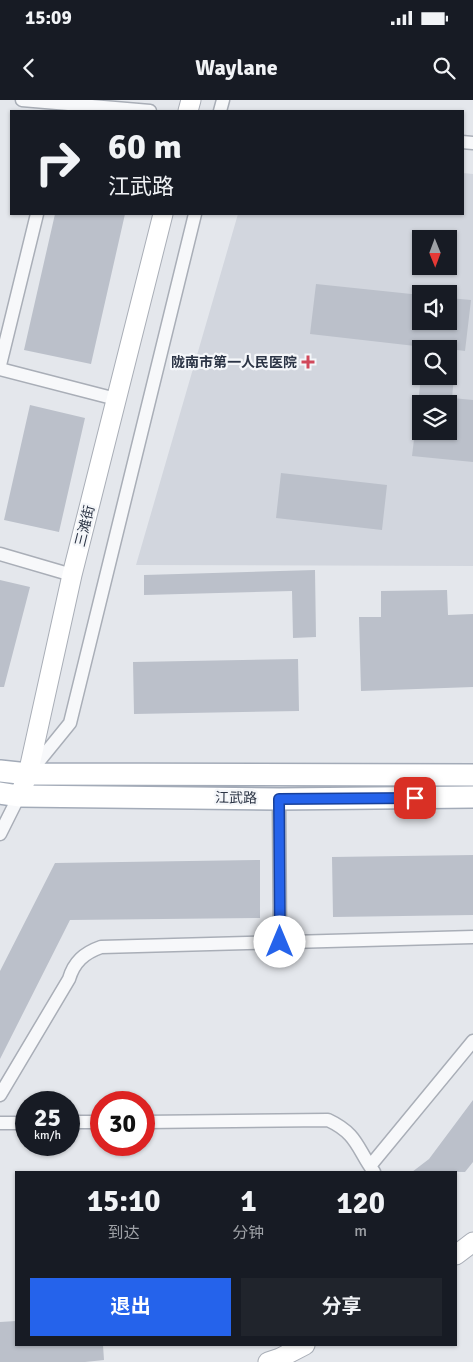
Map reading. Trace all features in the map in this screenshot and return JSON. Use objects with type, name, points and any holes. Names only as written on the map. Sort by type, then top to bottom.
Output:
[{"type":"main road","name":"江武路","points":[[0,771],[28,774],[473,775]]},
{"type":"main road","name":"江武路","points":[[10,795],[279,799],[473,797]]},
{"type":"street","points":[[22,100],[64,108],[121,110]]},
{"type":"street","points":[[0,365],[38,215]]},
{"type":"street","name":"三滩街","points":[[0,834],[10,795],[28,774],[72,575],[163,215]]},
{"type":"street","points":[[28,774],[70,723],[195,215]]},
{"type":"street","points":[[0,369],[116,399]]},
{"type":"street","points":[[0,554],[72,575]]},
{"type":"street","points":[[279,799],[280,942]]},
{"type":"street","points":[[0,1096],[76,962],[91,950],[110,946],[473,937]]},
{"type":"street","points":[[155,1122],[328,1120],[339,1125],[354,1138],[372,1170],[473,1041]]},
{"type":"street","points":[[0,1123],[15,1123]]},
{"type":"street","points":[[457,1254],[473,1242]]},
{"type":"street","points":[[268,1362],[302,1346]]},
{"type":"shaded area","name":"陇南市第一人民医院","points":[[464,173],[473,174],[473,566],[136,565],[238,215],[464,215]]},
{"type":"building","points":[[55,215],[125,215],[91,364],[24,350]]},
{"type":"building","points":[[316,284],[412,294],[412,330],[457,330],[457,299],[471,300],[465,351],[457,350],[457,340],[412,340],[412,346],[310,334]]},
{"type":"building","points":[[420,385],[453,385],[452,395],[419,395]]},
{"type":"building","points":[[457,398],[473,400],[473,462],[412,456],[414,440],[457,440]]},
{"type":"building","points":[[30,405],[85,418],[59,532],[4,520]]},
{"type":"building","points":[[281,473],[387,485],[382,530],[276,518]]},
{"type":"building","points":[[315,570],[316,637],[293,638],[292,591],[144,595],[144,575]]},
{"type":"building","points":[[0,580],[30,587],[4,687],[0,687]]},
{"type":"building","points":[[447,590],[448,615],[473,614],[473,687],[361,691],[359,617],[381,617],[381,591]]},
{"type":"building","points":[[298,659],[299,711],[134,714],[133,662]]},
{"type":"building","points":[[473,855],[473,915],[333,917],[332,857]]},
{"type":"building","points":[[260,860],[260,918],[70,920],[0,1059],[0,971],[55,863]]},
{"type":"building","points":[[473,1100],[473,1162],[465,1172],[413,1171],[429,1159]]},
{"type":"building","points":[[15,1321],[15,1346],[103,1346],[104,1360],[85,1362],[0,1362],[0,1322]]},
{"type":"place","name":"陇南市第一人民医院","points":[[308,362]]},
{"type":"route","points":[[280,942],[279,799],[415,798]]}]
